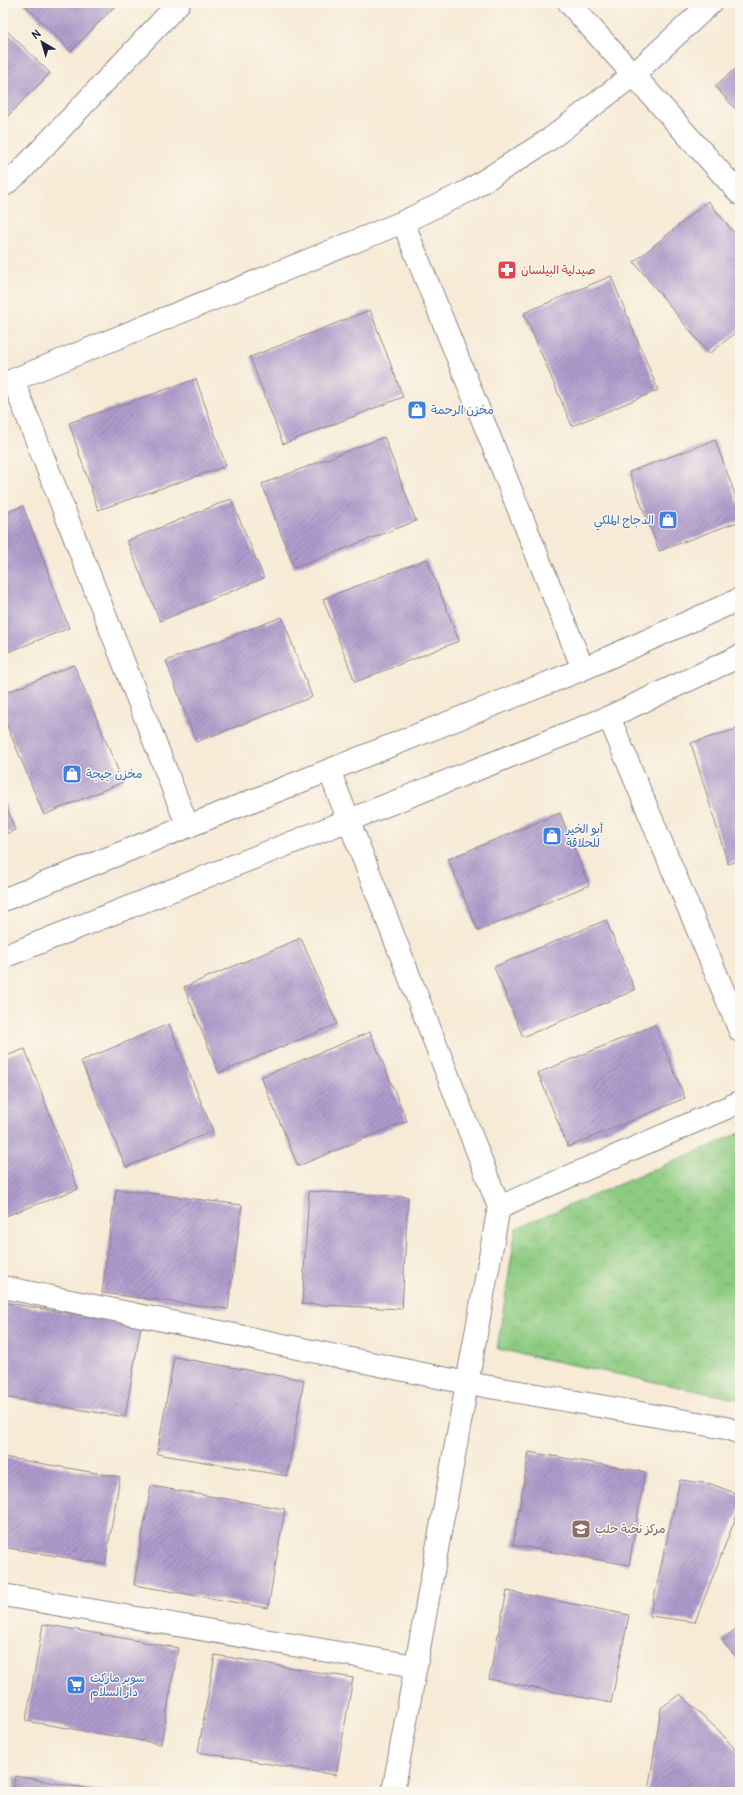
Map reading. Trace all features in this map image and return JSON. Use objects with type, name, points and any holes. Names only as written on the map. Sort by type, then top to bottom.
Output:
[{"type":"street","points":[[3,186],[19,173],[179,3]]},
{"type":"street","points":[[569,3],[740,194]]},
{"type":"street","points":[[188,826],[8,382],[403,222],[468,191],[550,140],[633,74],[711,3]]},
{"type":"street","points":[[403,222],[583,669]]},
{"type":"street","points":[[3,900],[583,669],[740,599]]},
{"type":"street","points":[[3,957],[609,717],[740,656]]},
{"type":"street","points":[[609,717],[740,1031]]},
{"type":"street","points":[[329,770],[499,1207],[393,1792]]},
{"type":"street","points":[[499,1207],[740,1102]]},
{"type":"street","points":[[3,1287],[467,1383],[726,1428],[740,1433]]},
{"type":"street","points":[[3,1595],[415,1666]]},
{"type":"green space","points":[[740,1133],[740,1400],[497,1349],[516,1228]]},
{"type":"building","points":[[23,3],[118,3],[71,51]]},
{"type":"building","points":[[3,27],[50,73],[3,121]]},
{"type":"building","points":[[740,65],[740,114],[715,86]]},
{"type":"building","points":[[708,201],[740,240],[740,329],[709,354],[634,262]]},
{"type":"building","points":[[611,276],[658,390],[572,426],[524,313]]},
{"type":"building","points":[[370,310],[403,397],[283,444],[250,357]]},
{"type":"building","points":[[196,379],[226,466],[98,510],[69,423]]},
{"type":"building","points":[[384,437],[416,521],[294,568],[262,484]]},
{"type":"building","points":[[715,440],[740,508],[740,521],[659,551],[629,472]]},
{"type":"building","points":[[231,499],[264,578],[160,621],[127,541]]},
{"type":"building","points":[[23,506],[69,628],[3,654],[3,514]]},
{"type":"building","points":[[427,559],[459,641],[355,682],[323,599]]},
{"type":"building","points":[[282,617],[312,697],[196,742],[166,661]]},
{"type":"building","points":[[74,665],[123,782],[44,815],[3,716],[3,694]]},
{"type":"building","points":[[740,728],[740,860],[728,864],[691,743]]},
{"type":"building","points":[[3,798],[15,830],[3,835]]},
{"type":"building","points":[[560,813],[589,885],[478,931],[448,859]]},
{"type":"building","points":[[606,920],[635,990],[523,1037],[494,967]]},
{"type":"building","points":[[301,938],[337,1024],[219,1073],[184,987]]},
{"type":"building","points":[[169,1024],[213,1131],[126,1167],[81,1061]]},
{"type":"building","points":[[655,1025],[685,1098],[568,1147],[538,1073]]},
{"type":"building","points":[[370,1032],[407,1121],[298,1166],[261,1077]]},
{"type":"building","points":[[25,1049],[78,1189],[3,1217],[3,1057]]},
{"type":"building","points":[[116,1189],[242,1205],[228,1309],[102,1293]]},
{"type":"building","points":[[309,1191],[408,1197],[402,1309],[302,1304]]},
{"type":"building","points":[[3,1302],[141,1326],[125,1417],[3,1397]]},
{"type":"building","points":[[174,1357],[304,1380],[287,1476],[157,1454]]},
{"type":"building","points":[[529,1452],[645,1472],[629,1565],[513,1545]]},
{"type":"building","points":[[3,1457],[120,1477],[105,1564],[3,1547]]},
{"type":"building","points":[[680,1480],[711,1484],[740,1495],[740,1507],[695,1622],[650,1616]]},
{"type":"building","points":[[151,1486],[285,1509],[268,1608],[134,1585]]},
{"type":"building","points":[[507,1591],[629,1615],[611,1703],[489,1679]]},
{"type":"building","points":[[43,1624],[178,1648],[161,1744],[26,1721]]},
{"type":"building","points":[[740,1625],[740,1662],[722,1641]]},
{"type":"building","points":[[215,1655],[353,1678],[336,1775],[198,1752]]},
{"type":"building","points":[[680,1694],[720,1732],[740,1755],[740,1792],[648,1792],[661,1708]]},
{"type":"building","points":[[15,1776],[102,1791],[102,1792],[13,1792]]},
{"type":"place","name":"صيدلية البيلسان","points":[[507,270]]},
{"type":"place","name":"مخزن الرحمة","points":[[417,410]]},
{"type":"place","name":"الدجاج الملكي","points":[[668,520]]},
{"type":"place","name":"مخزن جيجة","points":[[72,774]]},
{"type":"place","name":"أبو الخير للحلاقة","points":[[552,836]]},
{"type":"place","name":"مركز نخبة حلب","points":[[581,1529]]},
{"type":"place","name":"سوبر ماركت دار السلام","points":[[76,1685]]}]
